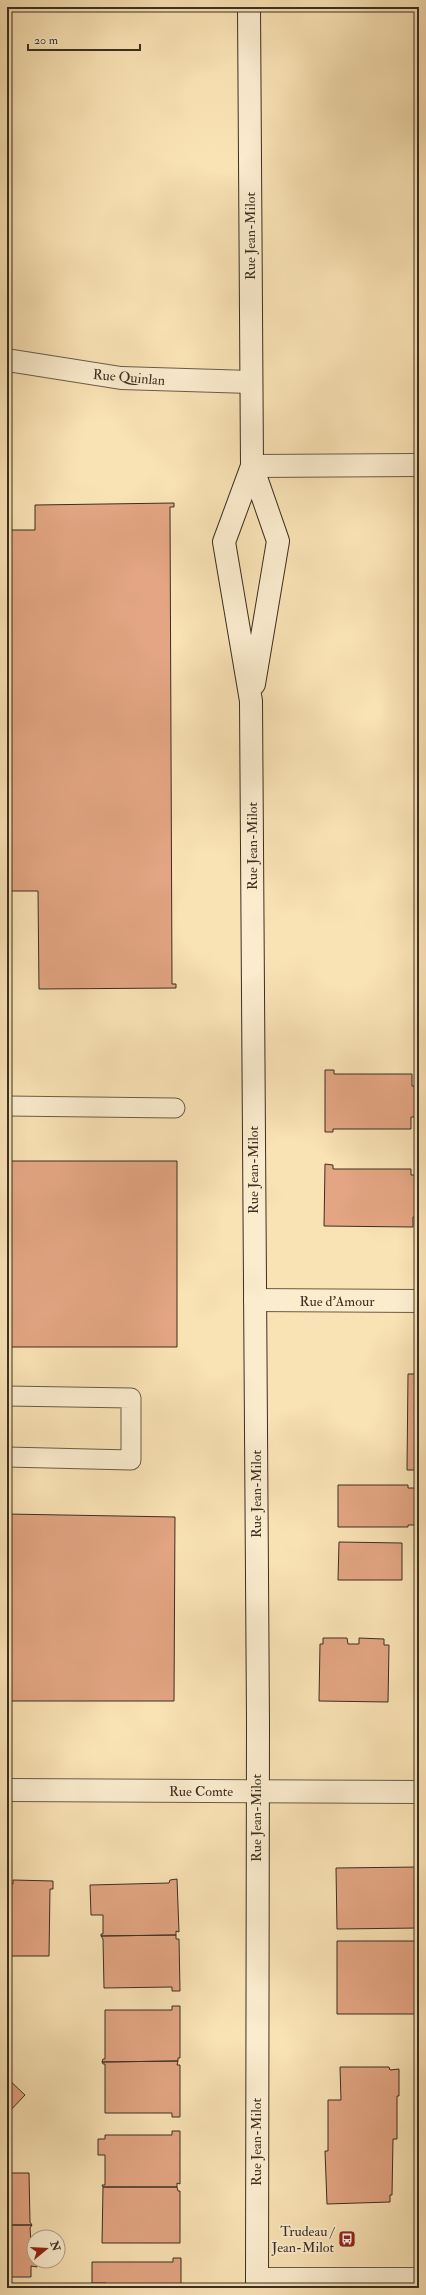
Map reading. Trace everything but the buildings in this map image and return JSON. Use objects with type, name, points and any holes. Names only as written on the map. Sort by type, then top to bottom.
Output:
[{"type":"street","name":"Rue Jean-Milot","points":[[249,7],[252,466],[278,541],[251,701]]},
{"type":"street","name":"Rue Quinlan","points":[[7,360],[121,378],[252,382]]},
{"type":"street","points":[[252,466],[419,465]]},
{"type":"street","name":"Rue Jean-Milot","points":[[252,466],[224,542],[251,701],[255,1300],[257,2284]]},
{"type":"street","name":"Rue d'Amour","points":[[255,1300],[419,1301]]},
{"type":"street","name":"Rue Comte","points":[[7,1790],[419,1792]]},
{"type":"street","points":[[257,2284],[419,2279]]},
{"type":"lane","points":[[7,1106],[175,1108]]},
{"type":"lane","points":[[7,1396],[131,1398],[131,1460],[7,1457]]},
{"type":"place","name":"Trudeau / Jean-Milot","points":[[347,2239]]}]
